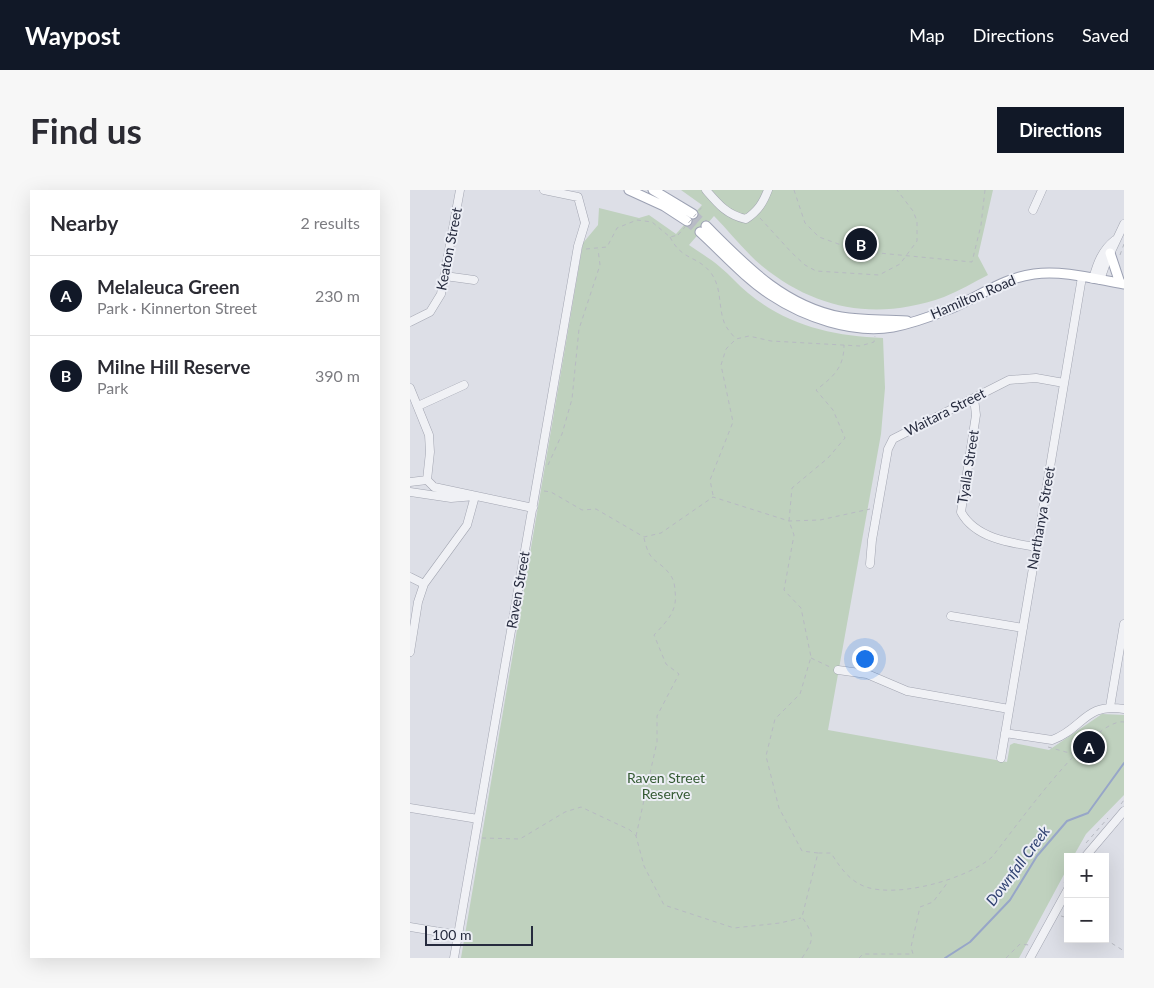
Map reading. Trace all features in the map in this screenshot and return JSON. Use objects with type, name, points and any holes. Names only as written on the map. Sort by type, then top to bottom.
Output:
[{"type":"main road","points":[[634,191],[690,218],[653,190]]},
{"type":"main road","name":"Hamilton Road","points":[[703,229],[762,288],[807,314],[843,324],[893,327],[950,309],[1002,283],[1025,275],[1052,273],[1122,284]]},
{"type":"main road","points":[[1110,253],[1122,284]]},
{"type":"street","name":"Keaton Street","points":[[410,322],[426,315],[436,305],[445,276],[460,190]]},
{"type":"street","name":"Raven Street","points":[[454,958],[578,246],[585,223],[578,197],[544,190]]},
{"type":"street","points":[[706,190],[722,208],[734,217],[746,218],[755,213],[762,204],[768,190]]},
{"type":"street","points":[[1033,210],[1042,190]]},
{"type":"street","points":[[1097,279],[1124,224]]},
{"type":"street","points":[[1097,279],[1101,256],[1115,240]]},
{"type":"street","points":[[445,276],[474,280]]},
{"type":"street","name":"Narthanya Street","points":[[1001,758],[1082,277]]},
{"type":"street","name":"Waitara Street","points":[[870,564],[890,442],[1012,380],[1036,378],[1064,383]]},
{"type":"street","points":[[418,406],[464,385]]},
{"type":"street","points":[[410,388],[430,443],[427,480],[434,487],[533,508]]},
{"type":"street","name":"Tyalla Street","points":[[974,398],[976,415],[961,512],[968,520],[996,540],[1036,547]]},
{"type":"street","points":[[410,482],[427,480]]},
{"type":"street","points":[[410,492],[451,498],[475,496]]},
{"type":"street","points":[[410,651],[418,602],[424,584],[467,525],[475,496]]},
{"type":"street","points":[[410,577],[424,584]]},
{"type":"street","points":[[951,616],[1023,628]]},
{"type":"street","points":[[1110,707],[1124,624]]},
{"type":"street","points":[[838,670],[867,674],[907,691],[1009,709]]},
{"type":"street","points":[[1005,733],[1052,740],[1094,711],[1110,707],[1124,709]]},
{"type":"street","points":[[410,808],[478,819]]},
{"type":"street","points":[[1088,853],[1124,811]]},
{"type":"street","points":[[1030,958],[1064,896]]},
{"type":"street","points":[[410,927],[458,935]]},
{"type":"path","points":[[794,190],[805,223],[820,238],[858,252],[972,262],[981,224],[983,194],[985,190]]},
{"type":"path","points":[[755,213],[772,228],[792,253],[805,265],[816,271],[878,275],[900,264],[916,241],[918,221],[897,190]]},
{"type":"path","points":[[670,237],[678,235],[703,206]]},
{"type":"path","points":[[578,246],[590,250],[607,247],[617,228],[637,220],[652,222],[670,237],[683,256],[701,264],[718,284],[724,324],[736,339]]},
{"type":"path","points":[[547,466],[562,434],[572,399],[579,329],[600,266],[598,249]]},
{"type":"path","points":[[713,497],[710,480],[733,422],[720,365],[726,349],[736,339],[749,336],[771,342],[860,346],[874,342],[875,336]]},
{"type":"path","points":[[844,345],[844,360],[832,377],[816,390],[833,410],[845,438],[828,458],[792,488],[789,521],[794,535],[784,590],[801,608],[811,658],[800,694],[775,719],[766,756],[780,808],[802,851],[832,853],[843,872],[866,887],[899,890],[949,881],[981,867],[992,857],[1074,754],[1105,726],[1124,722]]},
{"type":"path","points":[[536,490],[550,492],[582,510],[596,508],[644,538],[651,559],[671,576],[675,588],[677,602],[672,615],[654,635],[666,664],[679,674],[657,716],[657,742],[636,836],[644,866],[664,905],[734,928],[780,923],[802,918]]},
{"type":"path","points":[[713,497],[789,521],[820,520],[878,507]]},
{"type":"path","points":[[644,538],[661,533],[713,497]]},
{"type":"path","points":[[811,658],[838,670]]},
{"type":"path","points":[[475,837],[520,839],[565,812],[581,808],[607,818],[630,830],[636,836]]},
{"type":"path","points":[[802,958],[811,944],[812,935],[802,918],[818,853]]},
{"type":"path","points":[[859,958],[863,954],[913,954],[911,947],[920,907],[933,902],[949,881]]},
{"type":"path","points":[[1060,916],[1064,917]]},
{"type":"path","points":[[1109,942],[1124,951]]},
{"type":"path","points":[[1006,958],[1020,944],[1030,945]]},
{"type":"green space","name":"Raven Street Reserve","points":[[681,190],[993,190],[978,256],[988,275],[950,295],[919,304],[895,308],[871,309],[848,307],[804,293],[762,266],[714,216],[689,245],[716,264],[748,293],[779,314],[829,332],[883,338],[885,388],[881,434],[828,730],[1007,762],[1010,745],[1014,743],[1049,750],[1102,714],[1124,715],[1124,795],[1086,834],[1075,853],[1064,853],[1064,874],[1019,958],[461,958],[583,243],[598,225],[599,208],[639,218],[649,215],[676,234],[702,205]]},
{"type":"waterway","name":"Downfall Creek","points":[[945,958],[970,942],[1010,900],[1037,856],[1067,821],[1088,813],[1124,763]]},
{"type":"tunnel","points":[[693,214],[706,226]]},
{"type":"tunnel","points":[[687,221],[700,232]]},
{"type":"place","name":"Milne Hill Reserve","points":[[861,244]]},
{"type":"place","name":"Melaleuca Green","points":[[1089,747]]}]
